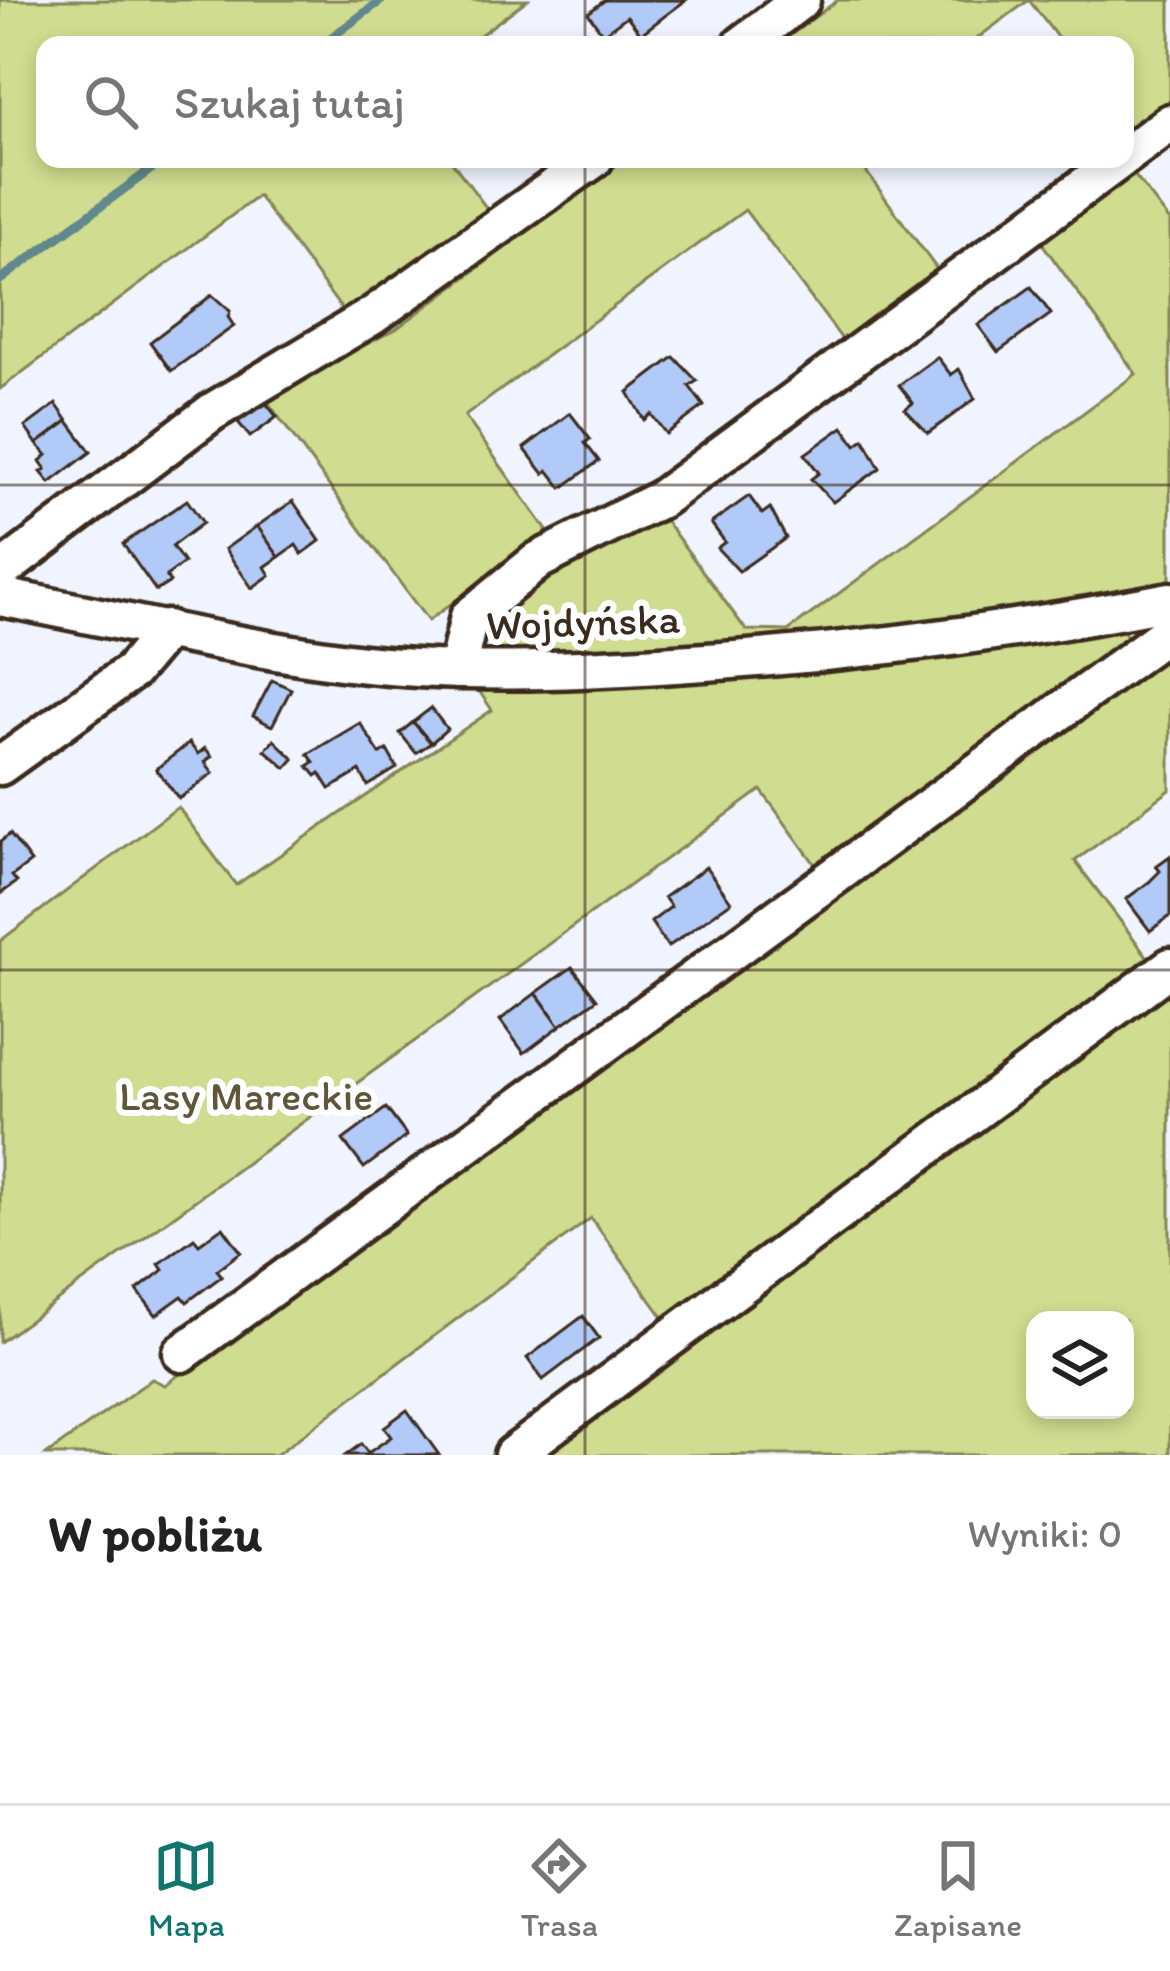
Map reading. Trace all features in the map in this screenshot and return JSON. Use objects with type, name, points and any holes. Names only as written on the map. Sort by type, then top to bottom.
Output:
[{"type":"street","points":[[754,36],[801,0]]},
{"type":"street","points":[[1134,150],[1170,123]]},
{"type":"street","points":[[0,572],[212,412],[372,316],[581,168]]},
{"type":"street","points":[[457,670],[469,617],[539,560],[661,499],[1109,168]]},
{"type":"street","name":"Wojdyńska","points":[[0,596],[348,662],[457,670],[608,668],[748,659],[1017,630],[1170,601]]},
{"type":"street","points":[[0,766],[131,671],[167,628]]},
{"type":"street","points":[[182,1353],[1170,631]]},
{"type":"street","points":[[513,1455],[1170,967]]},
{"type":"green space","points":[[0,0],[527,0],[479,36],[36,36],[36,168],[457,168],[488,210],[343,311],[258,196],[0,389]]},
{"type":"green space","points":[[838,0],[1029,0],[980,36],[789,36]]},
{"type":"green space","points":[[1029,0],[1170,0],[1170,103],[1134,130],[1134,36],[1056,36]]},
{"type":"green space","points":[[613,168],[864,168],[939,272],[844,342],[745,210],[465,416],[548,532],[428,621],[264,397],[396,329]]},
{"type":"green space","points":[[1132,172],[1170,221],[1170,585],[960,624],[771,644],[501,658],[490,637],[491,621],[569,558],[662,516],[746,630],[788,631],[1136,374],[1039,239]]},
{"type":"green space","name":"Lasy Mareckie","points":[[1123,629],[1125,645],[817,867],[761,790],[0,1342],[0,941],[178,807],[236,885],[492,710],[477,688],[701,679]]},
{"type":"green space","points":[[1170,643],[1170,790],[1075,861],[1153,964],[668,1324],[591,1218],[276,1455],[46,1455],[152,1379],[165,1385]]},
{"type":"green space","points":[[1170,989],[1170,1455],[535,1455]]},
{"type":"building","points":[[605,0],[686,0],[641,34],[627,16],[603,34],[588,13]]},
{"type":"building","points":[[1031,287],[1051,314],[998,352],[978,325]]},
{"type":"building","points":[[212,295],[230,311],[234,326],[171,371],[150,342]]},
{"type":"building","points":[[674,357],[697,381],[689,386],[704,406],[666,434],[651,414],[644,420],[628,392]]},
{"type":"building","points":[[937,357],[951,375],[959,369],[975,399],[928,433],[905,409],[913,403],[899,385]]},
{"type":"building","points":[[265,402],[277,417],[250,437],[238,422]]},
{"type":"building","points":[[56,404],[68,421],[37,444],[25,427]]},
{"type":"building","points":[[570,413],[590,439],[585,443],[599,461],[562,488],[524,448]]},
{"type":"building","points":[[68,421],[91,452],[50,483],[41,472],[46,469],[40,461],[47,455],[37,444]]},
{"type":"building","points":[[843,427],[856,445],[864,439],[880,468],[833,502],[811,479],[819,473],[805,454]]},
{"type":"building","points":[[749,496],[762,514],[770,508],[786,538],[739,571],[717,548],[725,542],[711,523]]},
{"type":"building","points":[[187,500],[203,523],[172,546],[184,563],[156,591],[123,544]]},
{"type":"building","points":[[293,501],[320,541],[302,554],[296,545],[279,557],[257,526]]},
{"type":"building","points":[[257,526],[279,557],[265,567],[270,575],[252,588],[225,549]]},
{"type":"building","points":[[272,680],[291,689],[272,726],[253,716]]},
{"type":"building","points":[[431,708],[447,729],[431,743],[413,722]]},
{"type":"building","points":[[413,722],[431,743],[416,753],[400,733]]},
{"type":"building","points":[[360,723],[380,754],[387,750],[397,768],[368,786],[360,771],[330,789],[320,773],[316,776],[308,766],[314,762],[308,754]]},
{"type":"building","points":[[274,740],[294,759],[286,768],[265,750]]},
{"type":"building","points":[[189,743],[198,754],[205,748],[212,756],[205,762],[213,773],[179,799],[156,769]]},
{"type":"building","points":[[10,834],[31,862],[12,876],[17,882],[0,894],[0,842]]},
{"type":"building","points":[[1170,856],[1170,916],[1150,931],[1126,899],[1149,882],[1160,871],[1156,866]]},
{"type":"building","points":[[706,867],[731,902],[668,947],[651,922],[671,907],[664,897]]},
{"type":"building","points":[[572,967],[597,999],[560,1026],[536,993]]},
{"type":"building","points":[[536,993],[560,1026],[524,1053],[500,1020]]},
{"type":"building","points":[[386,1108],[407,1136],[364,1168],[343,1140]]},
{"type":"building","points":[[223,1227],[241,1252],[217,1270],[222,1276],[187,1302],[182,1296],[156,1315],[137,1290],[163,1270],[159,1264],[194,1238],[199,1244]]},
{"type":"building","points":[[583,1316],[599,1338],[543,1380],[527,1358]]},
{"type":"building","points":[[407,1410],[439,1455],[346,1455],[361,1444],[368,1453],[391,1437],[384,1427]]},
{"type":"waterway","points":[[333,36],[382,0]]},
{"type":"waterway","points":[[0,280],[153,168]]}]
